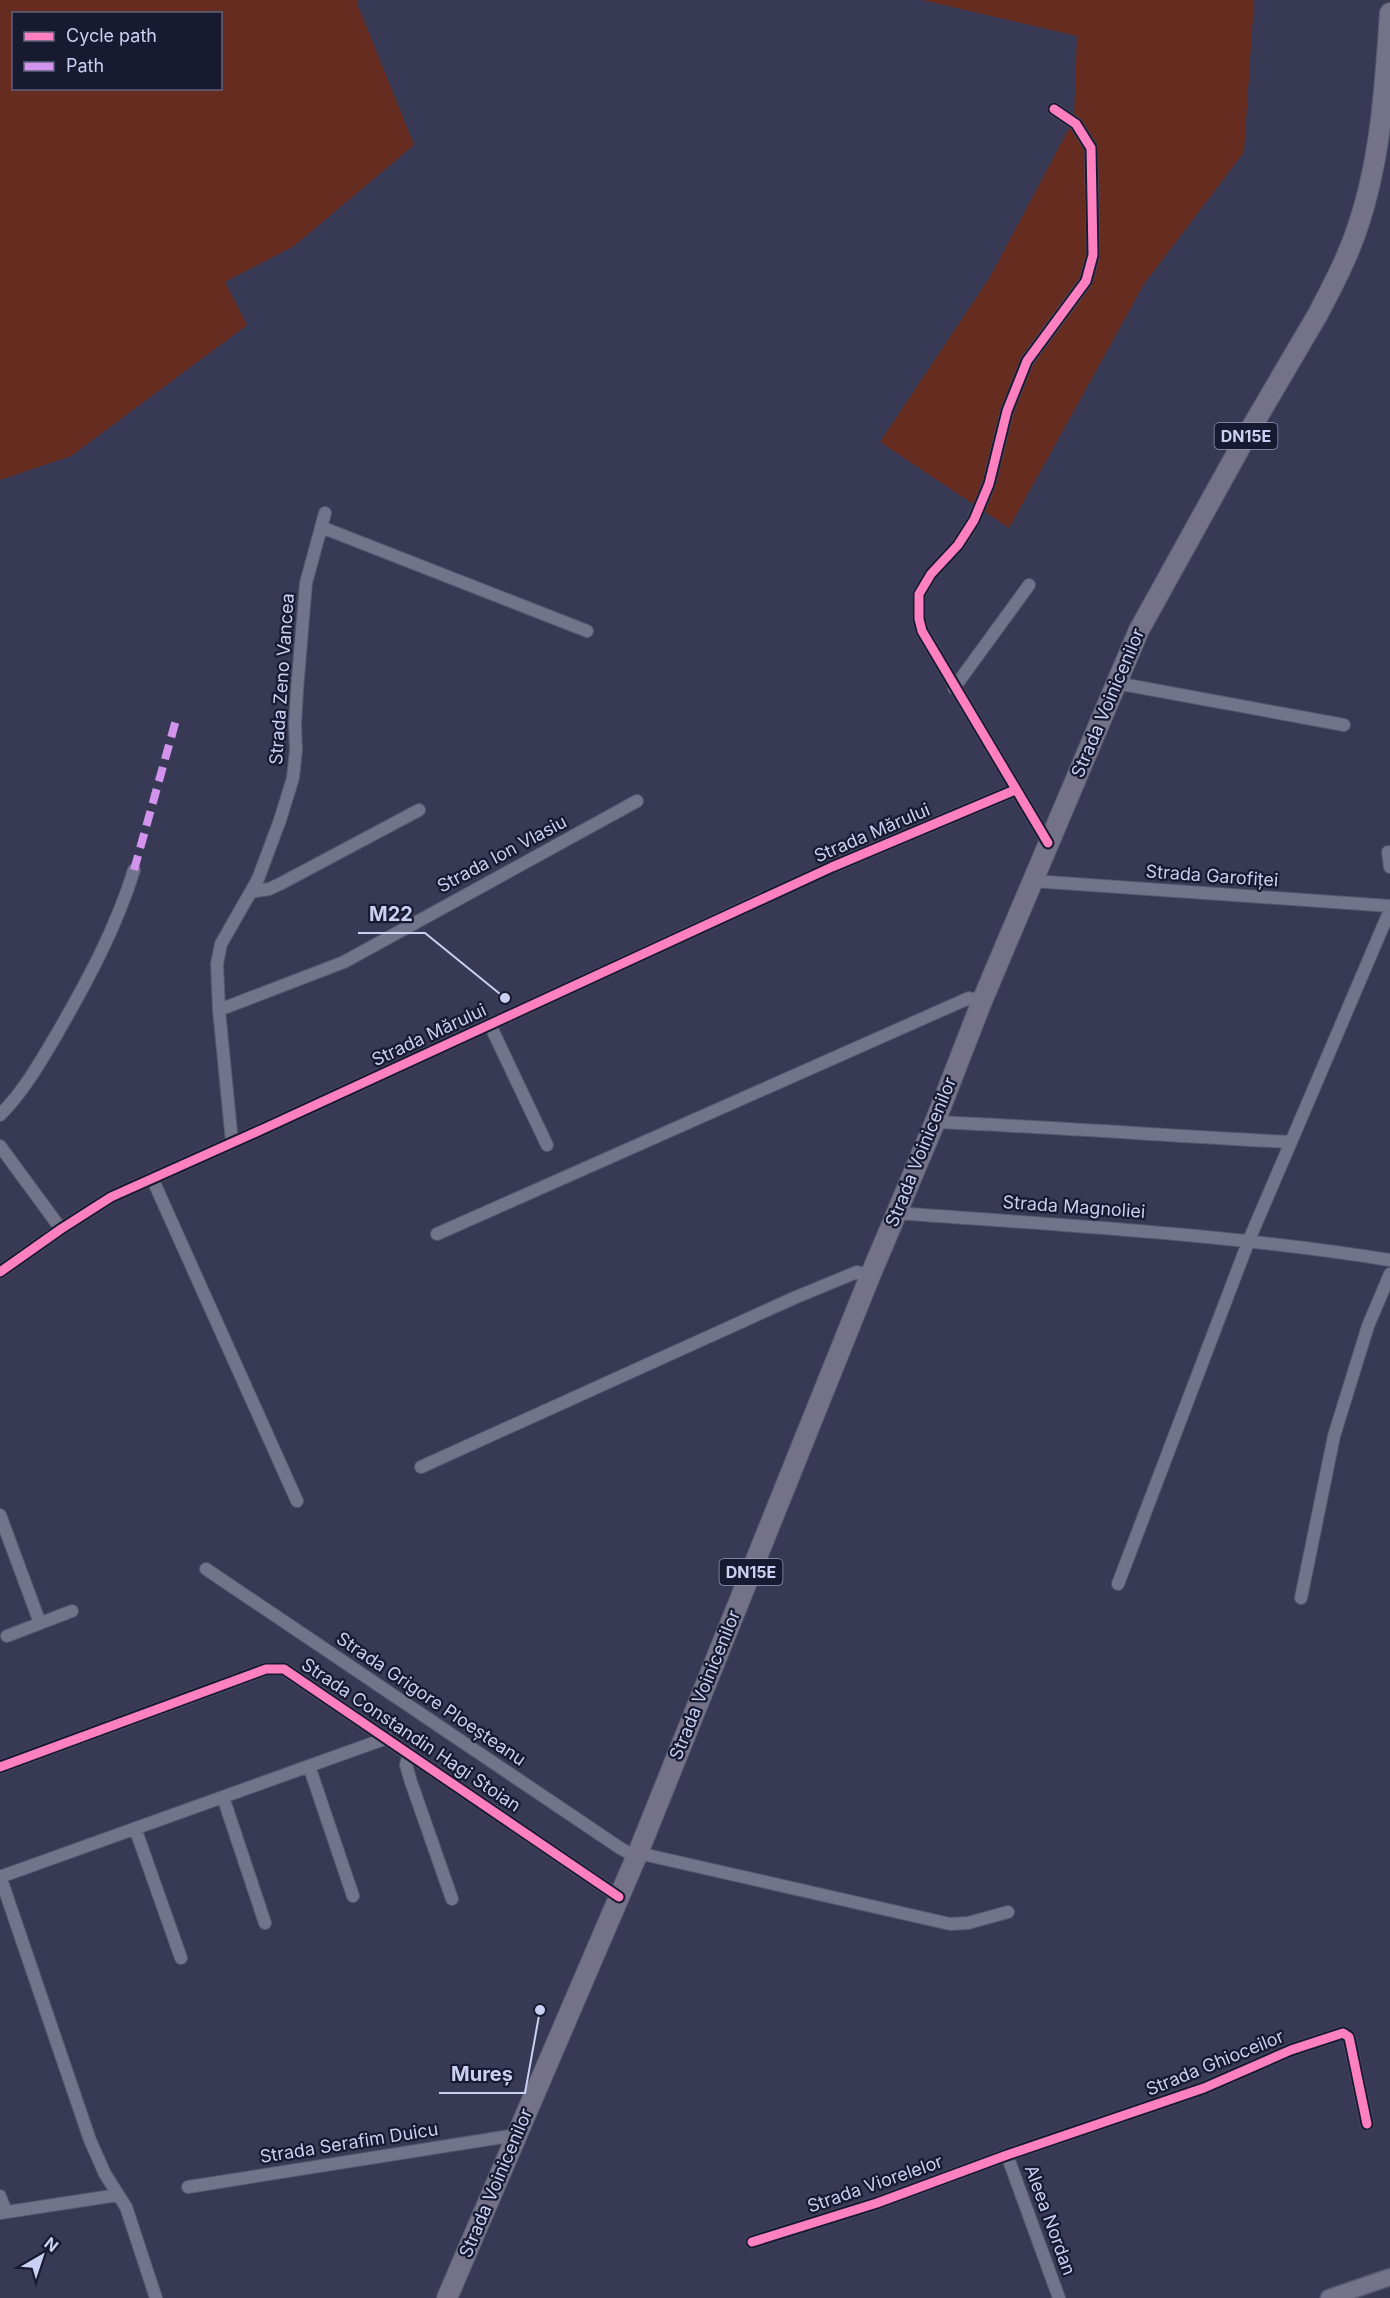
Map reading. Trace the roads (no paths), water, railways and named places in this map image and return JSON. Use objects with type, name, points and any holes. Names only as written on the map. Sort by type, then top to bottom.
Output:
[{"type":"main road","name":"Strada Voinicenilor","points":[[447,2298],[637,1855],[982,1001],[1139,630],[1163,583],[1342,269],[1359,224],[1383,113],[1390,14]]},
{"type":"street","points":[[1048,843],[927,641],[919,619],[919,594],[937,566],[958,544],[974,520],[989,484],[1007,411],[1027,361],[1086,281],[1093,255],[1091,148],[1076,124],[1054,109]]},
{"type":"street","name":"Strada Zeno Vancea","points":[[232,1142],[219,1010],[217,964],[221,944],[251,892],[266,860],[293,778],[297,750],[295,725],[306,583],[325,513]]},
{"type":"street","points":[[321,527],[588,631]]},
{"type":"street","points":[[954,688],[1029,585]]},
{"type":"street","points":[[1116,683],[1344,725]]},
{"type":"street","name":"Strada Mărului","points":[[0,1272],[61,1228],[111,1197],[832,867],[1015,790]]},
{"type":"street","name":"Strada Ion Vlasiu","points":[[219,1010],[344,962],[637,801]]},
{"type":"street","points":[[251,892],[269,889],[280,884],[418,810]]},
{"type":"street","points":[[1388,852],[1390,867]]},
{"type":"street","points":[[0,1115],[24,1086],[71,1009],[102,952],[134,870]]},
{"type":"street","name":"Strada Garofiței","points":[[1033,881],[1390,906]]},
{"type":"street","points":[[1118,1584],[1249,1240],[1390,910]]},
{"type":"street","points":[[436,1234],[969,998],[982,1001]]},
{"type":"street","points":[[490,1025],[547,1145]]},
{"type":"street","points":[[935,1122],[1042,1126],[1119,1133],[1291,1142]]},
{"type":"street","points":[[0,1146],[61,1228]]},
{"type":"street","points":[[152,1179],[297,1501]]},
{"type":"street","name":"Strada Magnoliei","points":[[896,1213],[1147,1230],[1389,1256]]},
{"type":"street","points":[[421,1467],[794,1298],[857,1272],[870,1276]]},
{"type":"street","points":[[1301,1598],[1334,1436],[1368,1326],[1390,1274]]},
{"type":"street","points":[[0,1515],[40,1623]]},
{"type":"street","name":"Strada Grigore Ploeșteanu","points":[[207,1569],[610,1841],[637,1855]]},
{"type":"street","points":[[8,1636],[72,1611]]},
{"type":"street","name":"Strada Constandin Hagi Stoian","points":[[0,1767],[266,1670],[284,1669],[619,1897]]},
{"type":"street","name":"Strada Constandin Hagi Stoian","points":[[156,2298],[126,2207],[105,2174],[90,2140],[0,1877],[387,1738]]},
{"type":"street","name":"Strada Constandin Hagi Stoian","points":[[409,1753],[406,1765],[411,1782],[452,1899]]},
{"type":"street","points":[[309,1766],[353,1896]]},
{"type":"street","points":[[223,1797],[265,1923]]},
{"type":"street","points":[[135,1828],[181,1958]]},
{"type":"street","points":[[637,1855],[950,1924],[968,1923],[1008,1912]]},
{"type":"street","name":"Strada Ghioceilor","points":[[1007,2155],[1204,2088],[1291,2050],[1343,2032],[1350,2037],[1367,2124]]},
{"type":"street","name":"Strada Serafim Duicu","points":[[188,2187],[516,2135]]},
{"type":"street","name":"Strada Viorelelor","points":[[752,2242],[877,2203],[1007,2155]]},
{"type":"street","name":"Aleea Nordan","points":[[1007,2155],[1059,2298]]},
{"type":"street","points":[[0,2196],[3,2213],[118,2195]]},
{"type":"street","points":[[1329,2298],[1390,2277]]},
{"type":"place","name":"M22","points":[[505,998]]},
{"type":"place","name":"Mureș","points":[[540,2010]]}]
